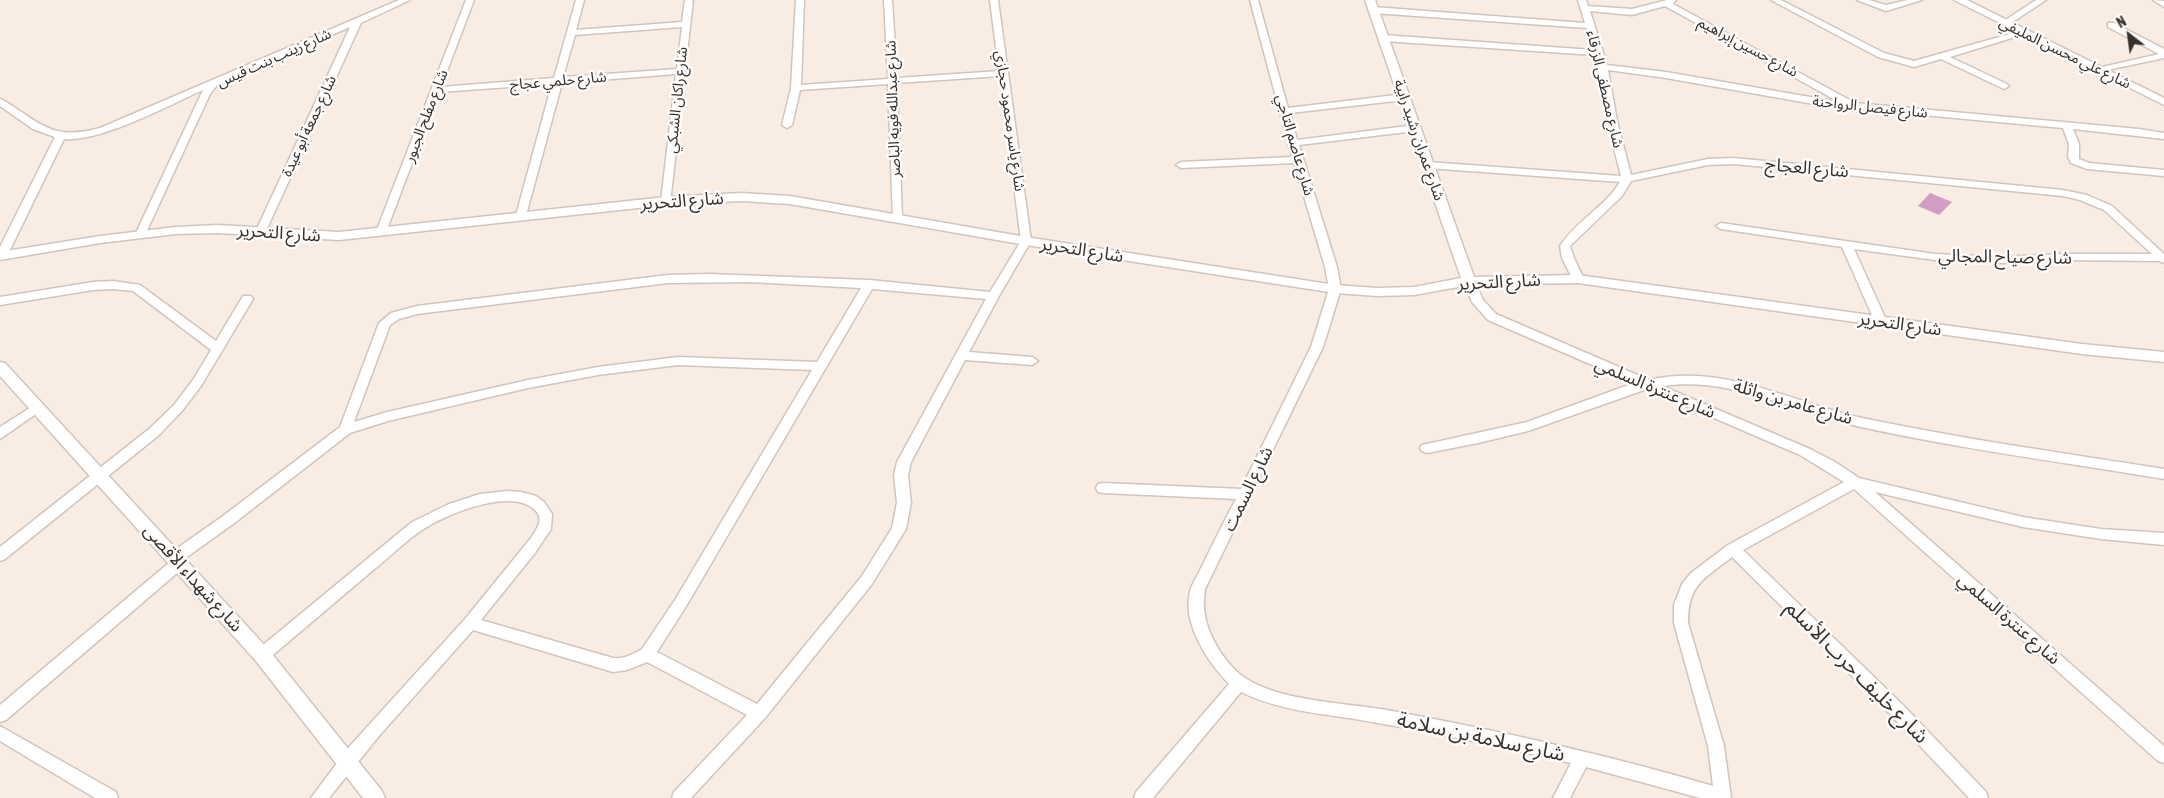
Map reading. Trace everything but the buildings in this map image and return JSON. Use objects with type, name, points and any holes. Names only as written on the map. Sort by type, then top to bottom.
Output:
[{"type":"street","name":"شارع زينب بنت قيس","points":[[140,235],[206,93],[215,82],[406,0]]},
{"type":"street","name":"شارع مفلح الجبور","points":[[381,232],[470,0]]},
{"type":"street","points":[[521,215],[580,0]]},
{"type":"street","name":"شارع راكان الشبكي","points":[[666,201],[689,0]]},
{"type":"street","points":[[787,125],[796,88],[800,0]]},
{"type":"street","name":"شارع عبدالله فويه الباصر","points":[[888,0],[897,218]]},
{"type":"street","name":"شارع ياسر محمود حجازي","points":[[994,0],[1026,241]]},
{"type":"street","name":"شارع عاصم التاجي","points":[[1254,0],[1293,143],[1331,267],[1335,289]]},
{"type":"street","points":[[1775,0],[1880,55],[1914,64],[2024,33]]},
{"type":"street","points":[[1861,0],[1881,8],[1918,0]]},
{"type":"street","name":"شارع علي محسن المليفي","points":[[1959,0],[2164,102]]},
{"type":"street","points":[[2005,23],[2042,0]]},
{"type":"street","points":[[2157,0],[2164,4]]},
{"type":"street","points":[[1584,4],[1632,12],[1671,1]]},
{"type":"street","name":"شارع حسين إبراهيم","points":[[1671,1],[1855,106]]},
{"type":"street","name":"شارع مصطفى الزرقاء","points":[[1584,4],[1603,67],[1612,121],[1627,179]]},
{"type":"street","points":[[1371,5],[1590,26]]},
{"type":"street","name":"شارع عمران رشيد رابية","points":[[1371,5],[1469,281]]},
{"type":"street","name":"شارع جمعة أبو عيدة","points":[[261,231],[357,21]]},
{"type":"street","points":[[572,33],[686,24]]},
{"type":"street","points":[[2111,25],[2164,54]]},
{"type":"street","points":[[1383,38],[1598,53]]},
{"type":"street","points":[[2101,70],[2164,54]]},
{"type":"street","points":[[1941,56],[2004,86]]},
{"type":"street","name":"شارع فيصل الرواحنة","points":[[1603,67],[1646,72],[1799,99],[1855,106],[2139,132],[2164,136]]},
{"type":"street","name":"شارع حلمي عجاج","points":[[435,90],[558,82],[680,71]]},
{"type":"street","points":[[796,88],[1004,72]]},
{"type":"street","points":[[0,102],[49,134],[60,137],[76,136],[103,130],[215,82]]},
{"type":"street","name":"شارع علي محسن المليفي","points":[[2145,93],[2164,105]]},
{"type":"street","points":[[1284,111],[1404,96]]},
{"type":"street","points":[[2066,126],[2074,144],[2072,157],[2081,164],[2164,173]]},
{"type":"street","points":[[1293,143],[1415,128]]},
{"type":"street","name":"شارع فيصل الرواحنة","points":[[2139,132],[2164,131]]},
{"type":"street","points":[[1,256],[60,137]]},
{"type":"street","points":[[1180,165],[1298,160]]},
{"type":"street","name":"شارع العجاج","points":[[1428,165],[1627,179],[1708,162],[1734,161],[2062,194],[2083,197],[2108,208],[2163,259]]},
{"type":"street","points":[[1578,279],[1568,258],[1565,246],[1618,194],[1627,179]]},
{"type":"street","name":"شارع التحرير","points":[[1,256],[140,235],[203,229],[261,231],[317,236],[381,232],[521,215],[666,201],[742,197],[771,199],[897,218],[1026,241],[1335,289],[1377,292],[1414,291],[1469,281],[1578,279],[2082,349],[2164,357]]},
{"type":"street","name":"شارع صياح المجالي","points":[[1721,226],[1935,257],[1972,259],[2062,257],[2163,259]]},
{"type":"street","points":[[680,798],[759,713],[867,580],[899,529],[904,503],[900,475],[904,462],[993,296],[1026,241]]},
{"type":"street","points":[[1846,244],[1881,322]]},
{"type":"street","points":[[345,430],[385,323],[405,313],[668,279],[768,278],[869,284],[993,296]]},
{"type":"street","name":"شارع عنترة السلمي","points":[[1469,281],[1478,302],[1492,317],[1805,452],[1830,465],[1855,482],[2164,756]]},
{"type":"street","points":[[470,623],[613,665],[620,666],[635,662],[647,654],[680,604],[869,284]]},
{"type":"street","points":[[0,301],[93,286],[112,285],[136,288],[218,349]]},
{"type":"street","name":"شارع السمت","points":[[1239,684],[1209,644],[1199,623],[1196,606],[1198,589],[1317,347],[1335,289]]},
{"type":"street","points":[[0,555],[154,432],[178,408],[197,383],[248,299]]},
{"type":"street","points":[[961,356],[1032,361]]},
{"type":"street","points":[[0,715],[177,560],[345,430],[422,407],[598,371],[678,361],[820,366]]},
{"type":"street","name":"شارع شهداء الأقصى","points":[[0,367],[262,655],[375,798]]},
{"type":"street","name":"شارع عامر بن واثلة","points":[[1427,448],[1477,440],[1559,416],[1646,384],[1672,380],[1707,380],[1737,383],[1858,421],[2164,474]]},
{"type":"street","points":[[0,434],[36,408]]},
{"type":"street","points":[[1723,798],[1716,746],[1682,623],[1680,605],[1687,588],[1696,577],[1733,549],[1855,482],[2023,522],[2101,534],[2164,539]]},
{"type":"street","points":[[1103,488],[1246,494]]},
{"type":"street","points":[[262,655],[417,526],[445,511],[499,496],[531,499],[538,504],[545,514],[546,525],[531,547],[470,623],[346,760],[319,798]]},
{"type":"street","name":"شارع خليف حرب الأسلم","points":[[1733,549],[1897,710],[1980,798]]},
{"type":"street","points":[[647,654],[759,713]]},
{"type":"street","points":[[1142,798],[1239,684]]},
{"type":"street","name":"شارع سلامة بن سلامة","points":[[1239,684],[1259,694],[1277,699],[1391,718],[1582,759],[1638,772],[1723,798]]},
{"type":"street","points":[[0,733],[110,798]]},
{"type":"street","points":[[1561,798],[1582,759]]}]
